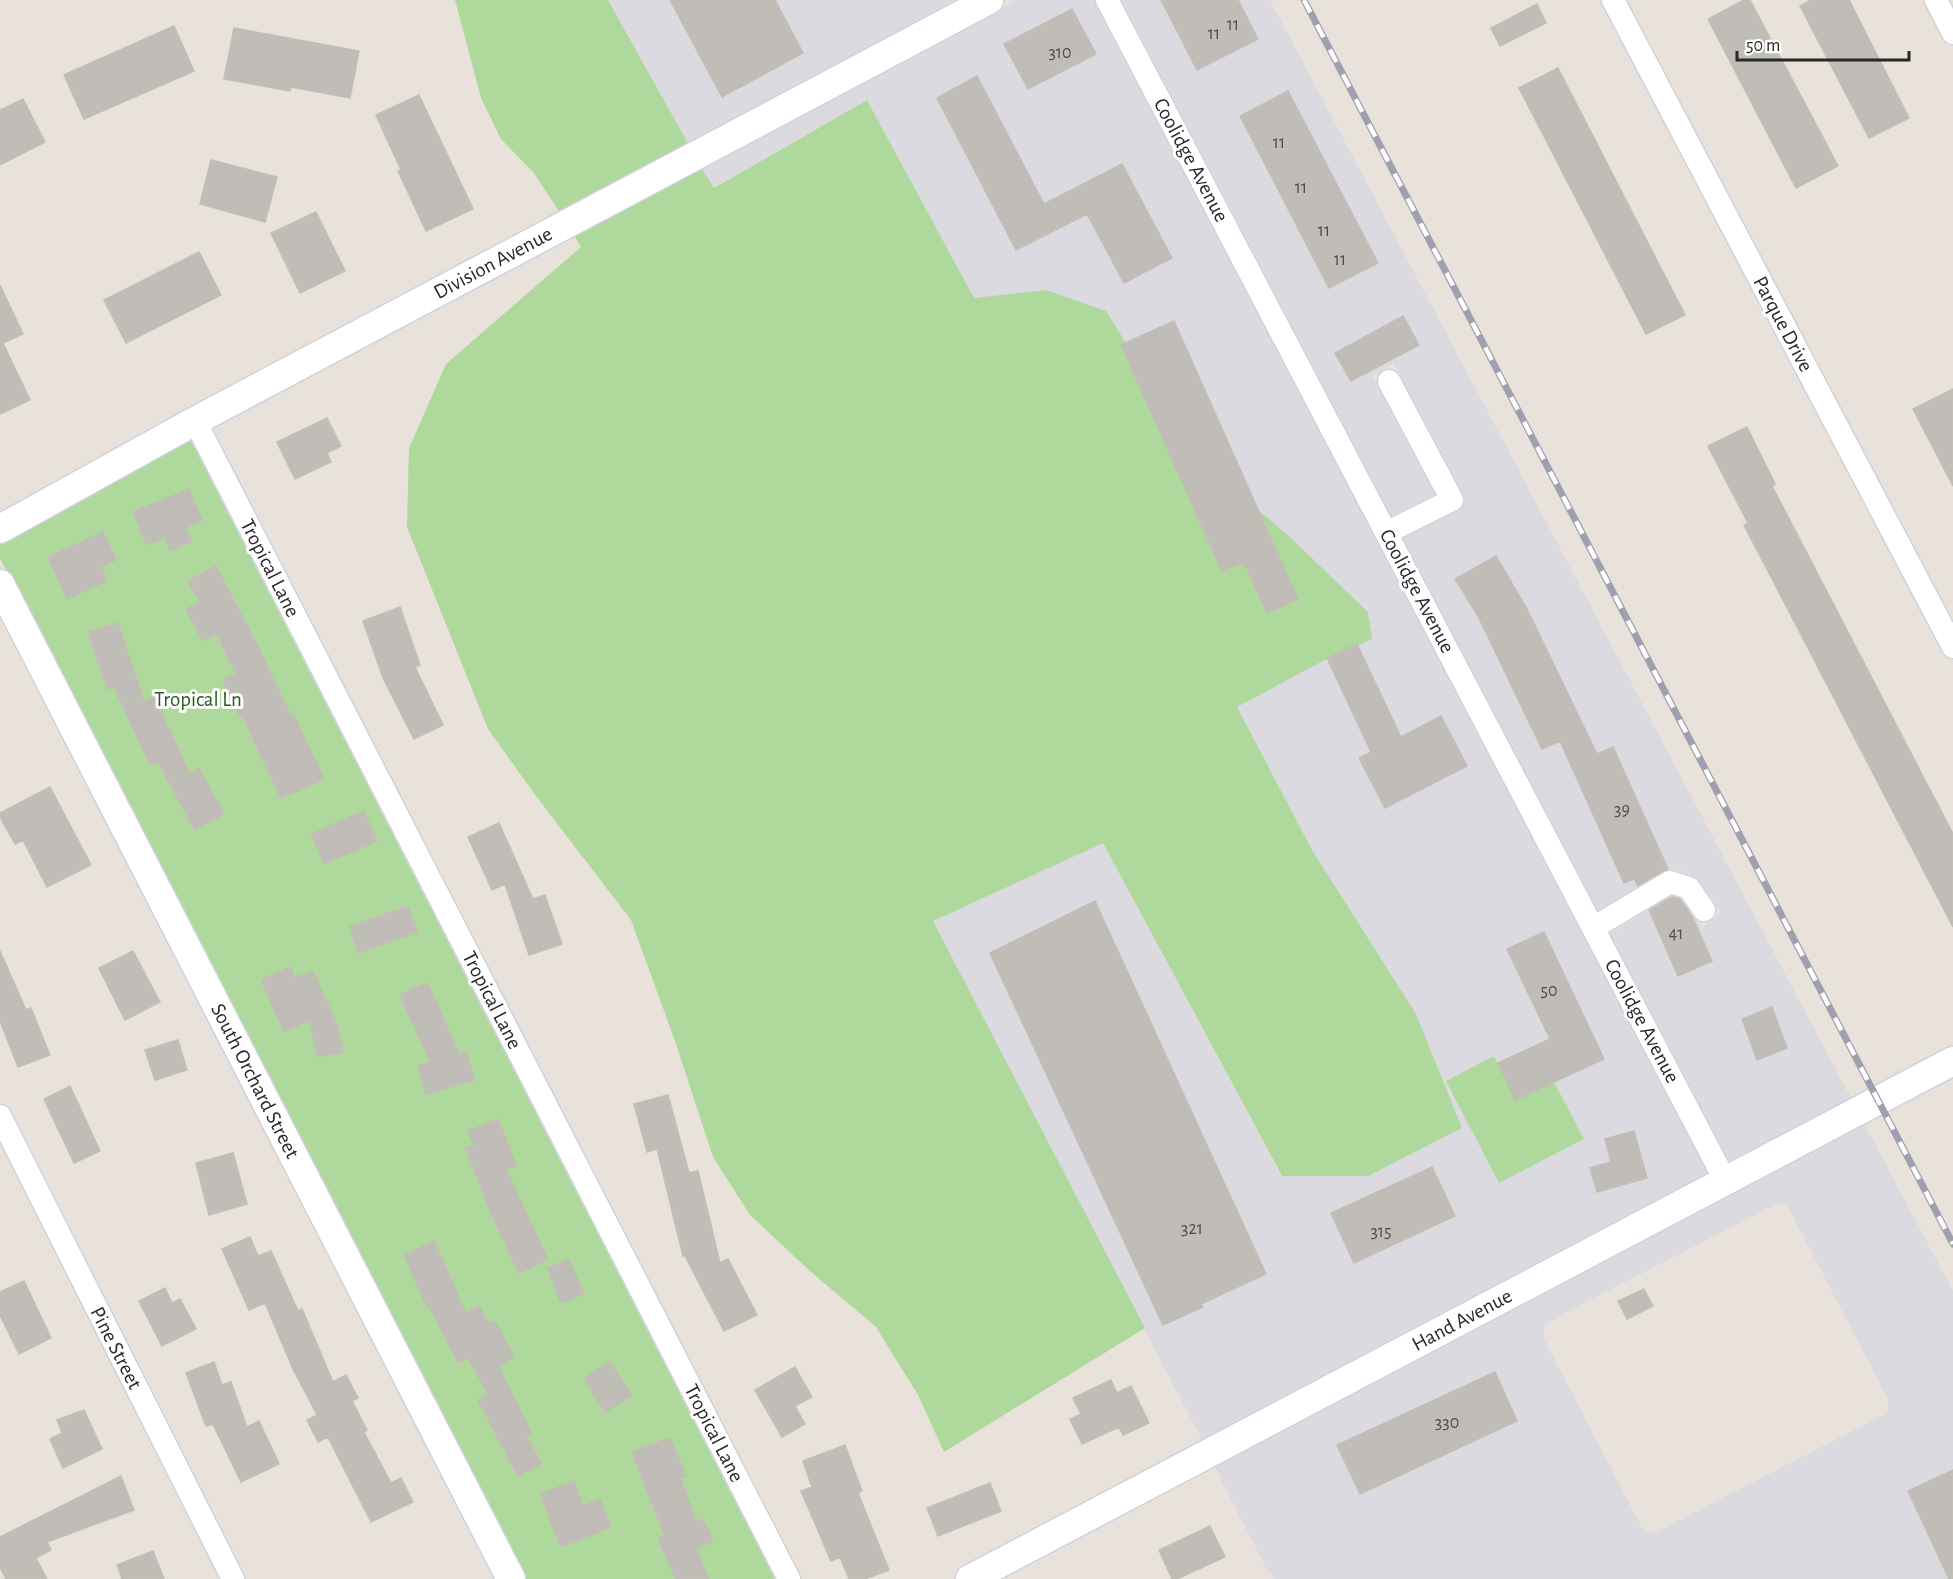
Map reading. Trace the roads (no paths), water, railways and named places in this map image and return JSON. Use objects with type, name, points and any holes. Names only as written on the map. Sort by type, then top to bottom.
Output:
[{"type":"street","name":"Division Avenue","points":[[0,529],[195,421],[989,0]]},
{"type":"street","name":"Coolidge Avenue","points":[[1107,0],[1726,1182]]},
{"type":"street","name":"Parque Drive","points":[[1613,0],[1953,647]]},
{"type":"street","points":[[1936,0],[1953,33]]},
{"type":"street","points":[[1386,533],[1452,500],[1389,381]]},
{"type":"street","name":"Tropical Lane","points":[[195,421],[789,1579]]},
{"type":"street","name":"South Orchard Street","points":[[0,584],[510,1579]]},
{"type":"street","points":[[1593,928],[1670,882],[1689,888],[1704,910]]},
{"type":"street","name":"Hand Avenue","points":[[970,1579],[1953,1061]]},
{"type":"street","name":"Pine Street","points":[[0,1116],[233,1579]]},
{"type":"railway","points":[[1304,0],[1953,1244]]},
{"type":"park label","name":"Tropical Ln","points":[[198,699]]}]
